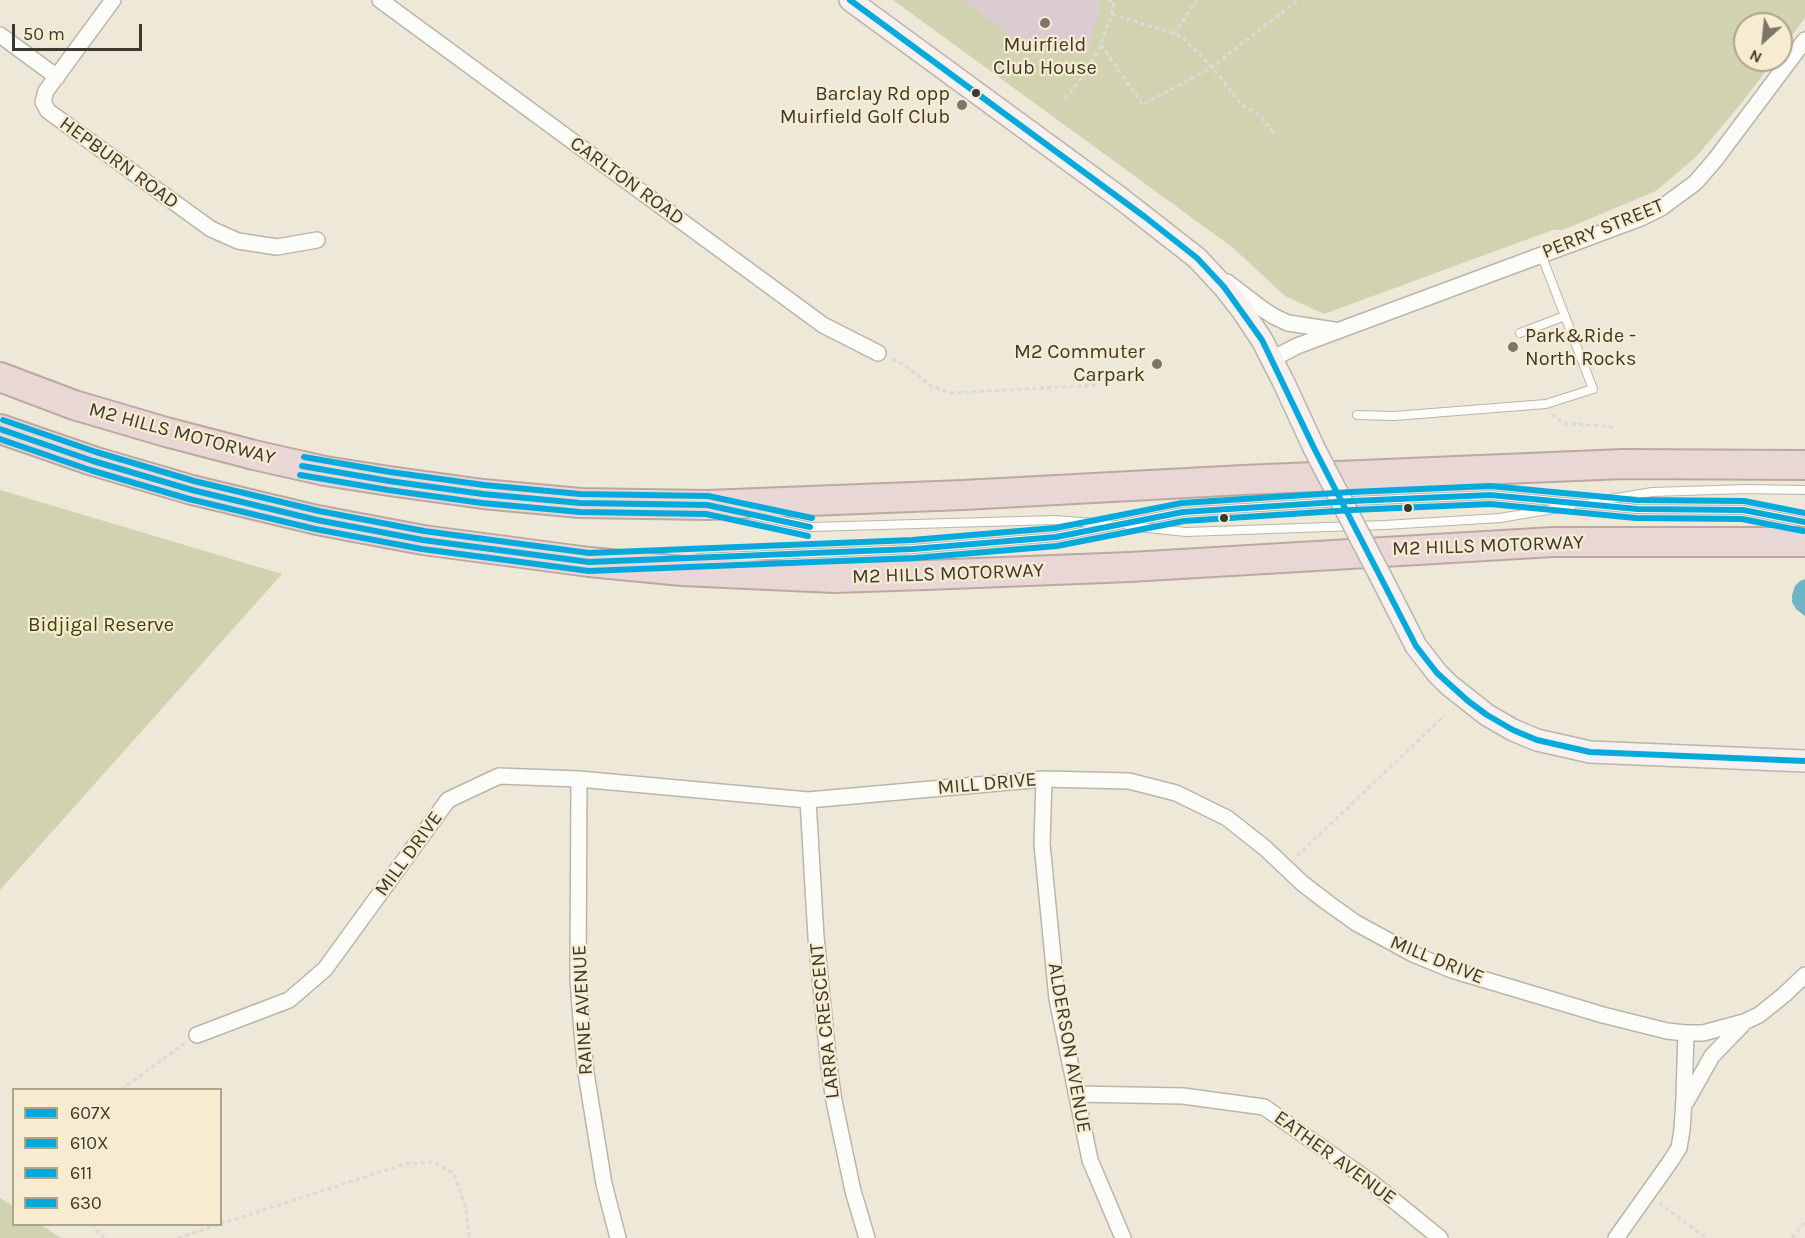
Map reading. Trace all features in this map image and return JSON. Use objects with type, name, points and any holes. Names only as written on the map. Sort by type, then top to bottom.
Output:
[{"type":"highway","name":"M2 HILLS MOTORWAY","points":[[0,377],[74,405],[166,432],[325,471],[483,494],[580,503],[707,505],[1623,464],[1805,465]]},
{"type":"highway","name":"M2 HILLS MOTORWAY","points":[[0,429],[93,461],[192,490],[317,520],[423,540],[589,562],[682,571],[845,577],[1012,573],[1554,542],[1805,542]]},
{"type":"main road","points":[[850,0],[1145,217],[1197,258],[1224,287],[1262,340],[1314,448],[1416,646],[1437,673],[1468,701],[1513,730],[1537,740],[1590,752],[1805,761]]},
{"type":"street","name":"HEPBURN ROAD","points":[[113,0],[46,92],[43,102],[48,111],[211,229],[238,241],[277,247],[317,240]]},
{"type":"street","name":"CARLTON ROAD","points":[[380,0],[823,325],[878,353]]},
{"type":"street","points":[[0,35],[57,77]]},
{"type":"street","name":"PERRY STREET","points":[[1272,359],[1337,330],[1641,218],[1661,208],[1695,183],[1715,160],[1805,40]]},
{"type":"street","name":"PERRY STREET","points":[[1197,258],[1275,317],[1301,327],[1337,330]]},
{"type":"street","name":"MILL DRIVE","points":[[197,1035],[290,1000],[325,969],[448,800],[499,777],[579,779],[808,800],[1044,779],[1129,781],[1176,793],[1227,818],[1265,848],[1302,883],[1356,923],[1413,954],[1452,970],[1603,1015],[1646,1026],[1686,1033],[1703,1033],[1744,1022],[1758,1015],[1805,975]]},
{"type":"street","name":"RAINE AVENUE","points":[[579,779],[578,979],[582,1032],[586,1073],[604,1184],[618,1238]]},
{"type":"street","name":"ALDERSON AVENUE","points":[[1044,779],[1042,844],[1057,999],[1090,1160],[1123,1238]]},
{"type":"street","name":"LARRA CRESCENT","points":[[808,800],[816,937],[829,1067],[853,1191],[867,1238]]},
{"type":"street","points":[[1684,1107],[1700,1074],[1712,1056],[1744,1022]]},
{"type":"street","points":[[1617,1238],[1679,1148],[1684,1107],[1686,1033]]},
{"type":"street","name":"EATHER AVENUE","points":[[1076,1095],[1183,1096],[1264,1107],[1371,1182],[1440,1238]]},
{"type":"lane","points":[[1357,414],[1394,416],[1546,404],[1593,389],[1541,254]]},
{"type":"lane","points":[[1520,333],[1565,316]]},
{"type":"lane","points":[[707,505],[811,527],[1054,520],[1186,532],[1385,525],[1500,518],[1652,492],[1805,489]]},
{"type":"lane","points":[[589,562],[913,549],[1056,537],[1183,512],[1490,495],[1636,510],[1743,510],[1805,522]]},
{"type":"path","points":[[1065,99],[1084,74],[1101,45],[1114,2],[1108,0]]},
{"type":"path","points":[[1174,34],[1197,0]]},
{"type":"path","points":[[1101,45],[1143,105],[1212,68],[1298,0]]},
{"type":"path","points":[[1112,14],[1181,36],[1212,68],[1242,105],[1259,114],[1274,133]]},
{"type":"path","points":[[878,353],[906,366],[931,386],[950,393],[1099,385]]},
{"type":"path","points":[[1546,404],[1556,418],[1563,423],[1613,427]]},
{"type":"path","points":[[1285,867],[1445,715]]},
{"type":"path","points":[[122,1088],[197,1035]]},
{"type":"path","points":[[222,1223],[405,1164],[434,1162],[454,1174],[466,1209],[469,1238]]},
{"type":"path","points":[[1648,1195],[1706,1238]]},
{"type":"path","points":[[1792,1238],[1805,1222]]},
{"type":"path","points":[[93,1226],[105,1238]]},
{"type":"path","points":[[178,1238],[214,1226]]},
{"type":"green space","points":[[893,0],[1805,0],[1805,18],[1793,34],[1793,12],[1733,12],[1733,72],[1765,72],[1696,157],[1656,191],[1563,230],[1553,230],[1324,314],[1285,296],[1232,247]]},
{"type":"green space","name":"Bidjigal Reserve","points":[[0,490],[282,574],[0,890]]},
{"type":"green space","points":[[0,1198],[12,1205],[12,1226],[43,1226],[61,1238],[0,1238]]},
{"type":"water","points":[[1805,579],[1805,616],[1796,609],[1792,602],[1792,595],[1795,586]]},
{"type":"building","name":"Muirfield Club House","points":[[963,0],[1092,0],[1101,3],[1087,56],[1066,51],[1065,55],[1021,44]]},
{"type":"transit line","name":"630","points":[[850,0],[1145,217],[1197,258],[1224,287],[1262,340],[1314,448],[1416,646],[1437,673],[1468,701],[1513,730],[1537,740],[1590,752],[1805,761]]},
{"type":"transit line","name":"611","points":[[3,420],[96,452],[194,481],[319,511],[424,531],[589,553],[912,540],[1055,528],[1182,503],[1490,486],[1637,500],[1744,501],[1805,513]]},
{"type":"transit line","name":"607X","points":[[0,429],[93,461],[192,490],[317,520],[423,540],[589,562],[913,549],[1056,537],[1183,512],[1490,495],[1637,509],[1743,510],[1805,522]]},
{"type":"transit line","name":"610X","points":[[0,439],[90,470],[189,499],[315,529],[422,549],[589,571],[914,558],[1057,546],[1184,521],[1490,504],[1636,518],[1742,519],[1803,531]]},
{"type":"transit line","name":"611","points":[[304,457],[484,485],[580,494],[708,496],[812,518]]},
{"type":"transit line","name":"607X","points":[[302,466],[483,494],[580,503],[707,505],[810,527]]},
{"type":"transit line","name":"610X","points":[[300,475],[482,503],[580,512],[706,514],[808,536]]},
{"type":"place","name":"Muirfield Club House","points":[[1045,23]]},
{"type":"place","name":"Barclay Rd opp Muirfield Golf Club","points":[[962,105]]},
{"type":"place","name":"Park&Ride - North Rocks","points":[[1513,347]]},
{"type":"place","name":"M2 Commuter Carpark","points":[[1157,364]]}]
